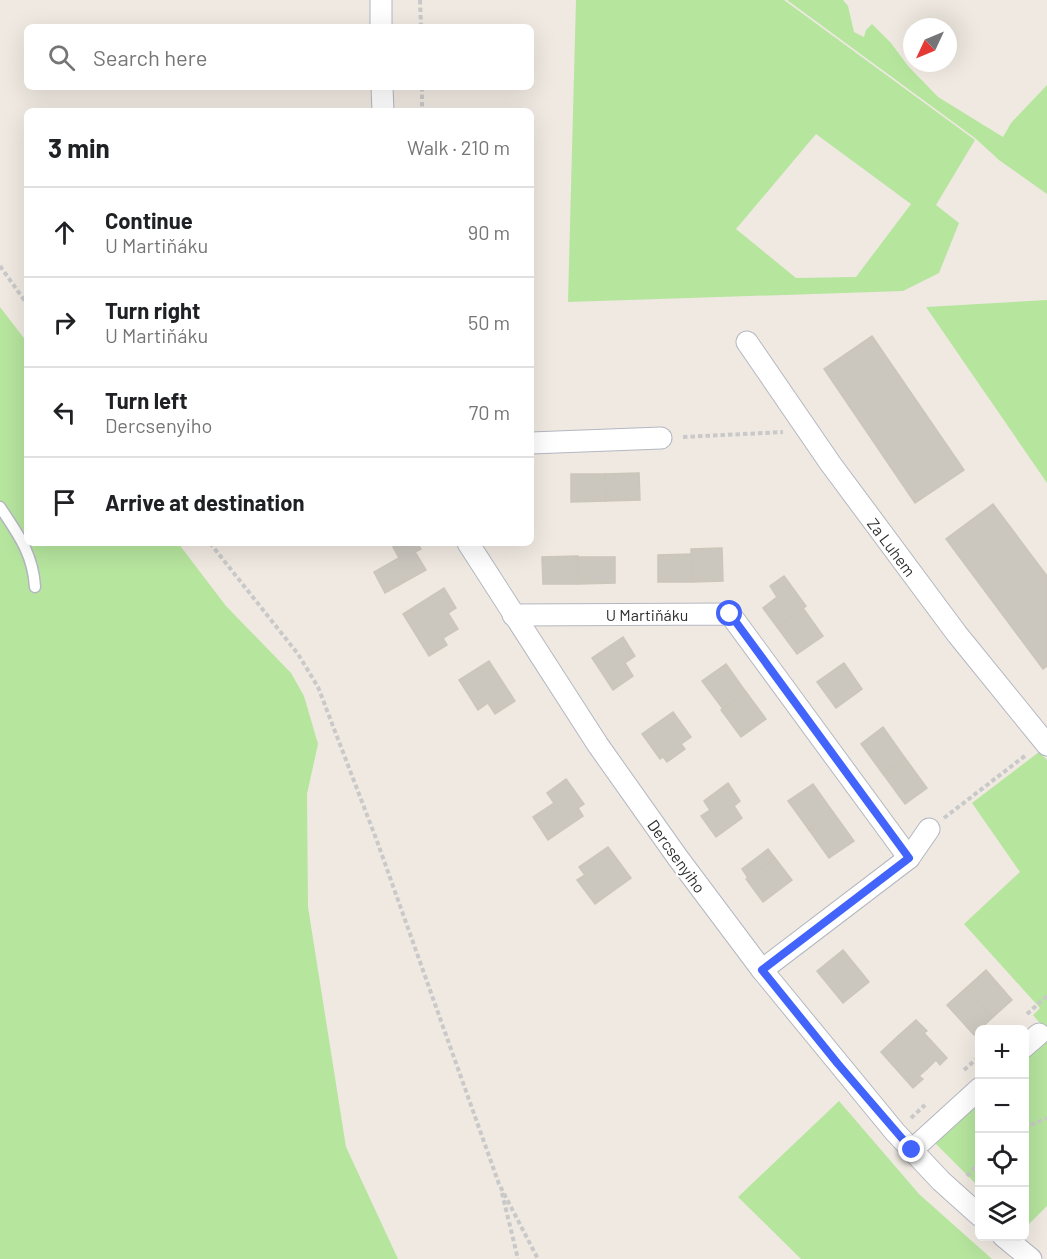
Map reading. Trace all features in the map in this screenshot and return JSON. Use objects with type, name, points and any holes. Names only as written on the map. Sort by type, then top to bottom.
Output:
[{"type":"street","points":[[381,0],[381,24]]},
{"type":"street","points":[[382,90],[383,108]]},
{"type":"street","name":"Za Luhem","points":[[747,342],[807,431],[957,634],[1046,743]]},
{"type":"street","points":[[534,443],[661,438]]},
{"type":"street","name":"Dercsenyiho","points":[[470,546],[598,745],[678,858],[762,970],[912,1150],[946,1186],[975,1212]]},
{"type":"street","name":"U Martiňáku","points":[[513,615],[730,614],[909,858]]},
{"type":"street","points":[[762,970],[909,858],[930,829]]},
{"type":"street","points":[[912,1150],[975,1093]]},
{"type":"street","points":[[1009,1241],[1031,1259]]},
{"type":"lane","points":[[0,507],[24,546]]},
{"type":"lane","points":[[24,546],[34,569],[35,587]]},
{"type":"path","points":[[420,0],[421,24]]},
{"type":"path","points":[[422,90],[422,108]]},
{"type":"path","points":[[0,266],[24,300]]},
{"type":"path","points":[[661,438],[807,431]]},
{"type":"path","points":[[212,546],[298,654],[318,687],[377,841],[499,1184],[518,1259]]},
{"type":"path","points":[[930,829],[1046,743]]},
{"type":"path","points":[[1029,1126],[1047,1118]]},
{"type":"path","points":[[499,1184],[538,1259]]},
{"type":"green space","points":[[576,0],[784,0],[975,140],[936,205],[959,223],[939,273],[903,291],[568,302]],"holes":[[[816,134],[911,204],[856,277],[796,278],[736,229]]]},
{"type":"green space","points":[[787,0],[843,0],[848,6],[854,32],[864,37],[866,30],[872,24],[903,59],[903,72],[914,72],[938,97],[1003,137],[1011,123],[1047,85],[1047,194],[999,160],[975,138]]},
{"type":"green space","points":[[1047,300],[1047,483],[926,307]]},
{"type":"green space","points":[[0,307],[24,338],[24,546],[180,546],[226,606],[291,673],[304,696],[318,744],[307,794],[308,907],[346,1147],[398,1259],[0,1259]]},
{"type":"green space","points":[[1039,752],[1047,760],[1047,1031],[1033,1015],[1040,1008],[964,924],[1020,872],[972,803]]},
{"type":"green space","points":[[1047,1039],[1047,1206],[1029,1224],[1029,1079],[1029,1055]]},
{"type":"green space","points":[[839,1101],[919,1194],[992,1259],[801,1259],[738,1197]]},
{"type":"green space","points":[[975,1104],[975,1183],[936,1144],[937,1139]]},
{"type":"building","points":[[872,336],[964,470],[915,503],[824,369]]},
{"type":"building","points":[[639,473],[640,500],[606,501],[605,474]]},
{"type":"building","points":[[571,474],[605,474],[606,501],[571,502]]},
{"type":"building","points":[[993,504],[1047,576],[1047,666],[1043,669],[946,539]]},
{"type":"building","points":[[419,546],[421,549],[415,552],[426,570],[385,593],[374,572],[399,558],[393,547]]},
{"type":"building","points":[[722,548],[723,581],[692,582],[691,549]]},
{"type":"building","points":[[692,554],[692,582],[658,582],[658,555]]},
{"type":"building","points":[[578,556],[578,584],[543,584],[542,557]]},
{"type":"building","points":[[578,557],[615,557],[615,583],[578,584]]},
{"type":"building","points":[[784,576],[806,606],[777,627],[763,608],[777,597],[770,586]]},
{"type":"building","points":[[444,588],[456,608],[448,613],[458,629],[443,638],[447,645],[429,656],[403,614]]},
{"type":"building","points":[[803,608],[823,636],[797,654],[777,627]]},
{"type":"building","points":[[623,637],[635,656],[625,663],[633,676],[613,690],[592,658]]},
{"type":"building","points":[[489,661],[515,701],[495,714],[488,703],[478,710],[459,680]]},
{"type":"building","points":[[844,663],[862,689],[836,708],[817,682]]},
{"type":"building","points":[[726,664],[746,692],[723,709],[702,681]]},
{"type":"building","points":[[746,692],[766,719],[741,737],[721,710]]},
{"type":"building","points":[[673,712],[691,737],[681,744],[685,749],[667,762],[663,757],[660,759],[642,734]]},
{"type":"building","points":[[883,727],[905,758],[883,774],[861,744]]},
{"type":"building","points":[[905,758],[927,788],[905,804],[883,774]]},
{"type":"building","points":[[566,779],[584,804],[578,808],[583,816],[548,840],[533,817],[554,803],[547,793]]},
{"type":"building","points":[[728,783],[740,801],[734,806],[742,818],[716,837],[701,816],[710,810],[704,801]]},
{"type":"building","points":[[813,784],[833,812],[809,830],[788,801]]},
{"type":"building","points":[[833,812],[854,841],[829,858],[809,830]]},
{"type":"building","points":[[608,847],[631,878],[595,904],[577,880],[585,875],[579,867]]},
{"type":"building","points":[[768,849],[775,858],[748,878],[742,869]]},
{"type":"building","points":[[775,858],[792,880],[763,902],[746,879]]},
{"type":"building","points":[[843,950],[869,982],[843,1003],[817,971]]},
{"type":"building","points":[[986,970],[1012,1000],[993,1017],[966,988]]},
{"type":"building","points":[[966,988],[993,1017],[985,1025],[975,1025],[974,1035],[947,1005]]},
{"type":"building","points":[[916,1020],[927,1031],[924,1033],[947,1058],[940,1065],[936,1060],[927,1069],[898,1036]]},
{"type":"building","points":[[898,1036],[927,1069],[919,1076],[923,1079],[913,1088],[881,1052]]},
{"type":"route","points":[[730,614],[909,858],[762,970],[912,1150]]}]
